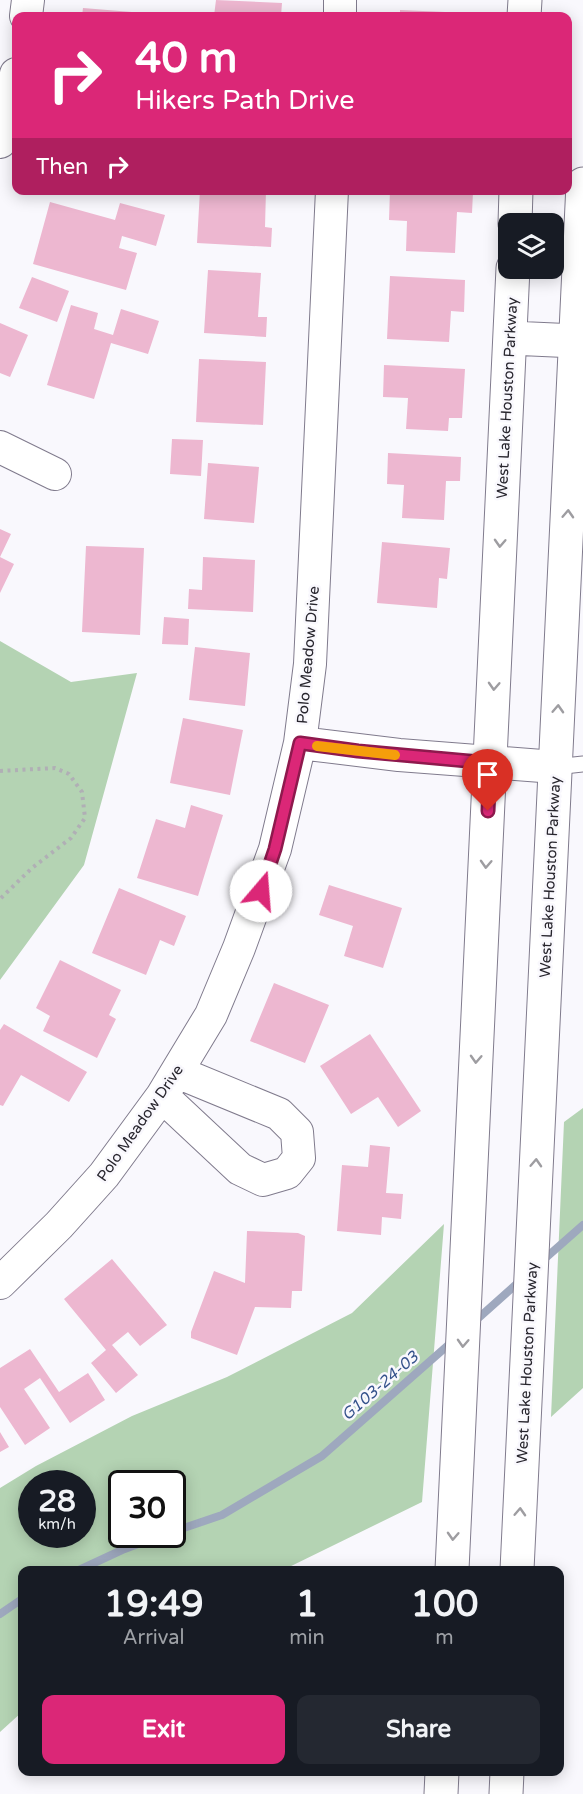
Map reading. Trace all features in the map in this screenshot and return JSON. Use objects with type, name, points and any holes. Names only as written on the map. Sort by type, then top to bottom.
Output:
[{"type":"main road","name":"West Lake Houston Parkway","points":[[517,1566],[534,1221],[569,765],[568,613],[583,184]]},
{"type":"main road","points":[[515,213],[516,195]]},
{"type":"main road","name":"West Lake Houston Parkway","points":[[452,1566],[513,279]]},
{"type":"main road","points":[[510,338],[579,341]]},
{"type":"main road","points":[[441,1794],[442,1776]]},
{"type":"main road","points":[[506,1794],[507,1776]]},
{"type":"street","points":[[0,142],[12,91]]},
{"type":"street","name":"Polo Meadow Drive","points":[[0,1283],[59,1225],[104,1175],[170,1084],[211,1015],[261,891],[275,849],[300,743],[310,664],[332,195]]},
{"type":"street","points":[[0,447],[56,474]]},
{"type":"street","points":[[300,743],[348,750],[490,763],[569,765]]},
{"type":"path","points":[[0,771],[55,768],[69,774],[82,792],[85,818],[71,838],[32,868],[0,899]]},
{"type":"green space","points":[[0,641],[71,682],[137,673],[84,865],[0,980]]},
{"type":"green space","points":[[583,1108],[583,1388],[551,1417],[564,1122]]},
{"type":"green space","points":[[444,1224],[422,1502],[291,1566],[18,1566],[18,1716],[0,1732],[0,1488],[18,1477],[18,1548],[96,1548],[96,1470],[29,1470],[132,1416],[227,1377],[352,1313]]},
{"type":"building","points":[[216,0],[282,3],[281,12],[214,12]]},
{"type":"building","points":[[83,8],[132,12],[82,12]]},
{"type":"building","points":[[400,10],[445,12],[400,12]]},
{"type":"building","points":[[200,195],[266,195],[265,227],[272,228],[271,247],[197,243]]},
{"type":"building","points":[[390,195],[473,195],[472,213],[457,212],[455,253],[406,251],[407,221],[389,220]]},
{"type":"building","points":[[50,202],[115,220],[120,203],[165,215],[156,246],[122,236],[119,248],[137,253],[126,290],[33,264]]},
{"type":"building","points":[[208,270],[261,273],[258,317],[267,317],[266,337],[204,333]]},
{"type":"building","points":[[390,276],[465,280],[464,312],[451,311],[449,342],[387,339]]},
{"type":"building","points":[[32,277],[69,291],[57,322],[19,308]]},
{"type":"building","points":[[71,305],[98,313],[94,329],[113,335],[121,309],[159,321],[148,354],[111,343],[94,399],[47,385]]},
{"type":"building","points":[[0,323],[28,335],[10,377],[0,373]]},
{"type":"building","points":[[199,359],[266,362],[263,425],[196,422]]},
{"type":"building","points":[[384,365],[465,369],[462,418],[449,418],[448,431],[406,429],[408,398],[383,397]]},
{"type":"building","points":[[172,439],[203,440],[201,476],[170,474]]},
{"type":"building","points":[[388,453],[461,457],[460,481],[446,481],[444,520],[402,518],[404,485],[387,484]]},
{"type":"building","points":[[208,463],[259,467],[254,523],[204,519]]},
{"type":"building","points":[[0,529],[11,534],[0,557]]},
{"type":"building","points":[[382,542],[450,548],[447,579],[439,578],[437,608],[377,603]]},
{"type":"building","points":[[86,546],[144,548],[140,635],[82,632]]},
{"type":"building","points":[[0,557],[14,564],[0,593]]},
{"type":"building","points":[[203,557],[255,560],[253,612],[188,609],[189,589],[202,590]]},
{"type":"building","points":[[164,617],[189,619],[188,645],[162,644]]},
{"type":"building","points":[[195,647],[250,653],[245,706],[189,700]]},
{"type":"building","points":[[183,718],[243,730],[230,795],[170,783]]},
{"type":"building","points":[[191,805],[223,815],[198,896],[137,878],[156,819],[185,828]]},
{"type":"building","points":[[329,885],[402,908],[383,968],[344,956],[353,926],[319,915]]},
{"type":"building","points":[[119,888],[186,916],[174,946],[160,940],[146,975],[92,953]]},
{"type":"building","points":[[60,960],[121,990],[109,1015],[116,1019],[97,1058],[43,1031],[50,1016],[36,1008]]},
{"type":"building","points":[[274,983],[329,1005],[305,1063],[250,1041]]},
{"type":"building","points":[[4,1024],[87,1072],[69,1102],[21,1075],[3,1106],[0,1105],[0,1030]]},
{"type":"building","points":[[370,1034],[421,1111],[398,1127],[378,1097],[351,1114],[320,1066]]},
{"type":"building","points":[[370,1145],[390,1147],[386,1193],[403,1194],[401,1219],[382,1217],[381,1235],[337,1231],[342,1165],[368,1167]]},
{"type":"building","points":[[247,1231],[298,1233],[305,1236],[302,1291],[292,1291],[291,1308],[255,1307],[237,1355],[191,1338],[191,1332],[214,1271],[245,1283]]},
{"type":"building","points":[[112,1259],[167,1325],[140,1346],[128,1332],[112,1345],[138,1375],[116,1393],[91,1363],[106,1350],[64,1299]]},
{"type":"building","points":[[30,1349],[59,1392],[88,1373],[105,1400],[70,1423],[40,1378],[24,1389],[50,1428],[25,1445],[0,1407],[0,1368]]},
{"type":"building","points":[[0,1432],[9,1447],[0,1452]]},
{"type":"waterway","name":"G103-24-03","points":[[541,1262],[583,1225]]},
{"type":"waterway","name":"G103-24-03","points":[[474,1322],[521,1280]]},
{"type":"waterway","name":"G103-24-03","points":[[186,1527],[222,1515],[322,1456],[454,1340]]},
{"type":"waterway","name":"G103-24-03","points":[[88,1566],[127,1548]]},
{"type":"waterway","name":"G103-24-03","points":[[0,1614],[18,1602]]},
{"type":"slow traffic","points":[[317,746],[395,755]]},
{"type":"route","points":[[261,891],[275,849],[300,743],[338,749],[490,763],[488,811]]}]
